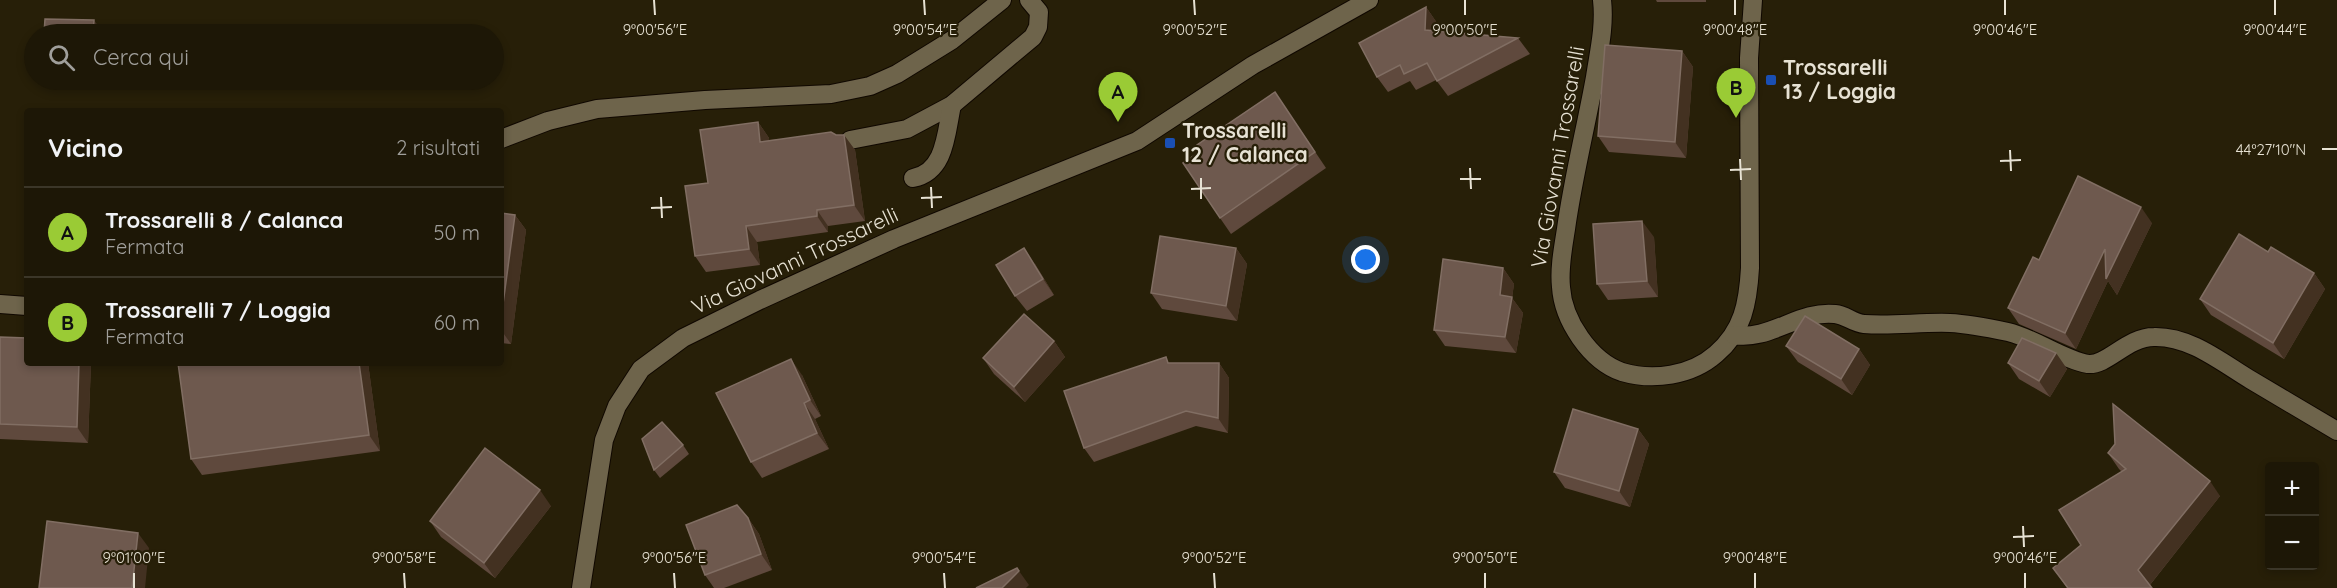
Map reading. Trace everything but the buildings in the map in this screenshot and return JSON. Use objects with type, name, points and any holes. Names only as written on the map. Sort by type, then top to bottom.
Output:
[{"type":"street","points":[[504,138],[548,121],[597,109],[705,100],[831,94],[870,86],[897,74],[952,40],[1002,0]]},
{"type":"street","points":[[850,140],[907,129],[952,105],[1033,37],[1038,27],[1040,12],[1029,0]]},
{"type":"street","name":"Via Giovanni Trossarelli","points":[[581,588],[604,440],[617,406],[641,369],[658,356],[683,338],[894,239],[1137,141],[1253,65],[1369,0]]},
{"type":"street","name":"Via Giovanni Trossarelli","points":[[1602,0],[1604,14],[1601,42],[1569,207],[1560,270],[1561,291],[1565,313],[1576,333],[1604,361],[1621,371],[1668,376],[1691,370],[1710,360],[1734,335],[1742,322],[1748,297],[1750,268],[1749,58],[1753,0]]},
{"type":"street","points":[[914,178],[926,176],[938,163],[952,105]]},
{"type":"street","points":[[0,304],[24,306]]},
{"type":"street","points":[[1734,335],[1744,337],[1764,333],[1810,316],[1837,314],[1845,315],[1860,324],[1949,323],[2018,334],[2089,364],[2102,362],[2120,348],[2138,339],[2166,337],[2198,348],[2337,431]]},
{"type":"place","name":"Trossarelli 13 / Loggia","points":[[1771,80]]},
{"type":"place","name":"Trossarelli 7 / Loggia","points":[[1736,118]]},
{"type":"place","name":"Trossarelli 8 / Calanca","points":[[1118,122]]},
{"type":"place","name":"Trossarelli 12 / Calanca","points":[[1170,143]]}]
